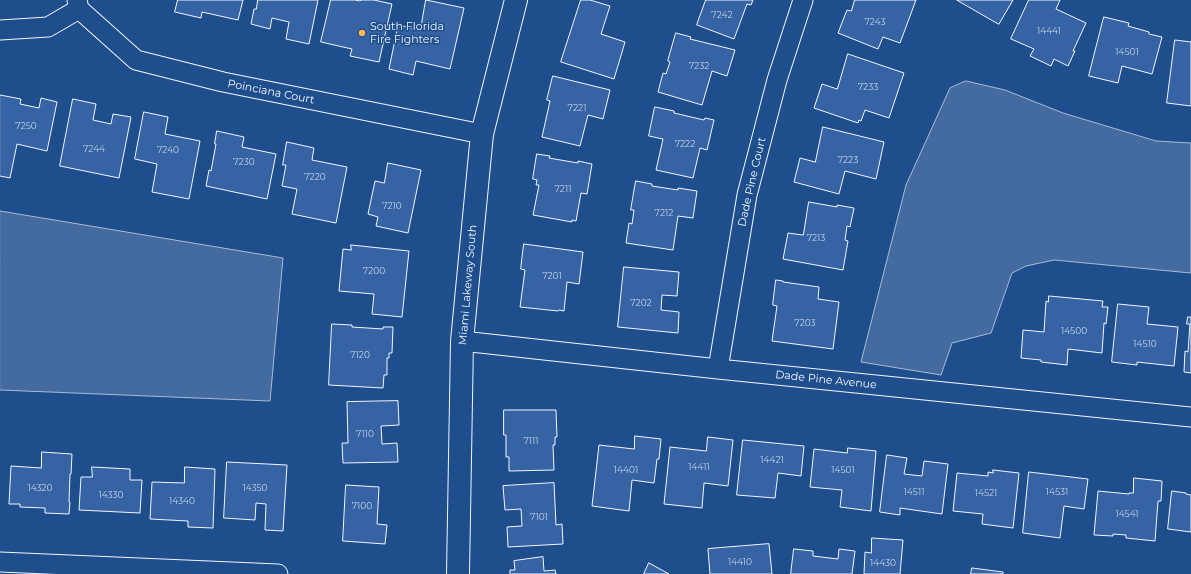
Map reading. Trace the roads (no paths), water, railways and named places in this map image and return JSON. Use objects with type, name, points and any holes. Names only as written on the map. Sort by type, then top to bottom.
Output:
[{"type":"street","name":"Miami Lakeway South","points":[[458,574],[462,341],[482,134],[516,0]]},
{"type":"street","name":"Dade Pine Court","points":[[718,369],[747,194],[777,80],[803,0]]},
{"type":"street","name":"Poinciana Court","points":[[0,30],[48,27],[78,4],[136,60],[223,82],[482,134]]},
{"type":"street","name":"Dade Pine Avenue","points":[[462,341],[718,369],[1191,417]]},
{"type":"street","points":[[0,562],[278,574]]},
{"type":"water","points":[[966,81],[1005,90],[1063,113],[1156,141],[1191,143],[1191,273],[1054,260],[1026,266],[1012,273],[991,333],[952,343],[941,375],[861,362],[906,185],[950,88]]},
{"type":"water","points":[[0,211],[283,258],[270,401],[0,390]]},
{"type":"place","name":"South Florida Fire Fighters","points":[[362,33]]}]
